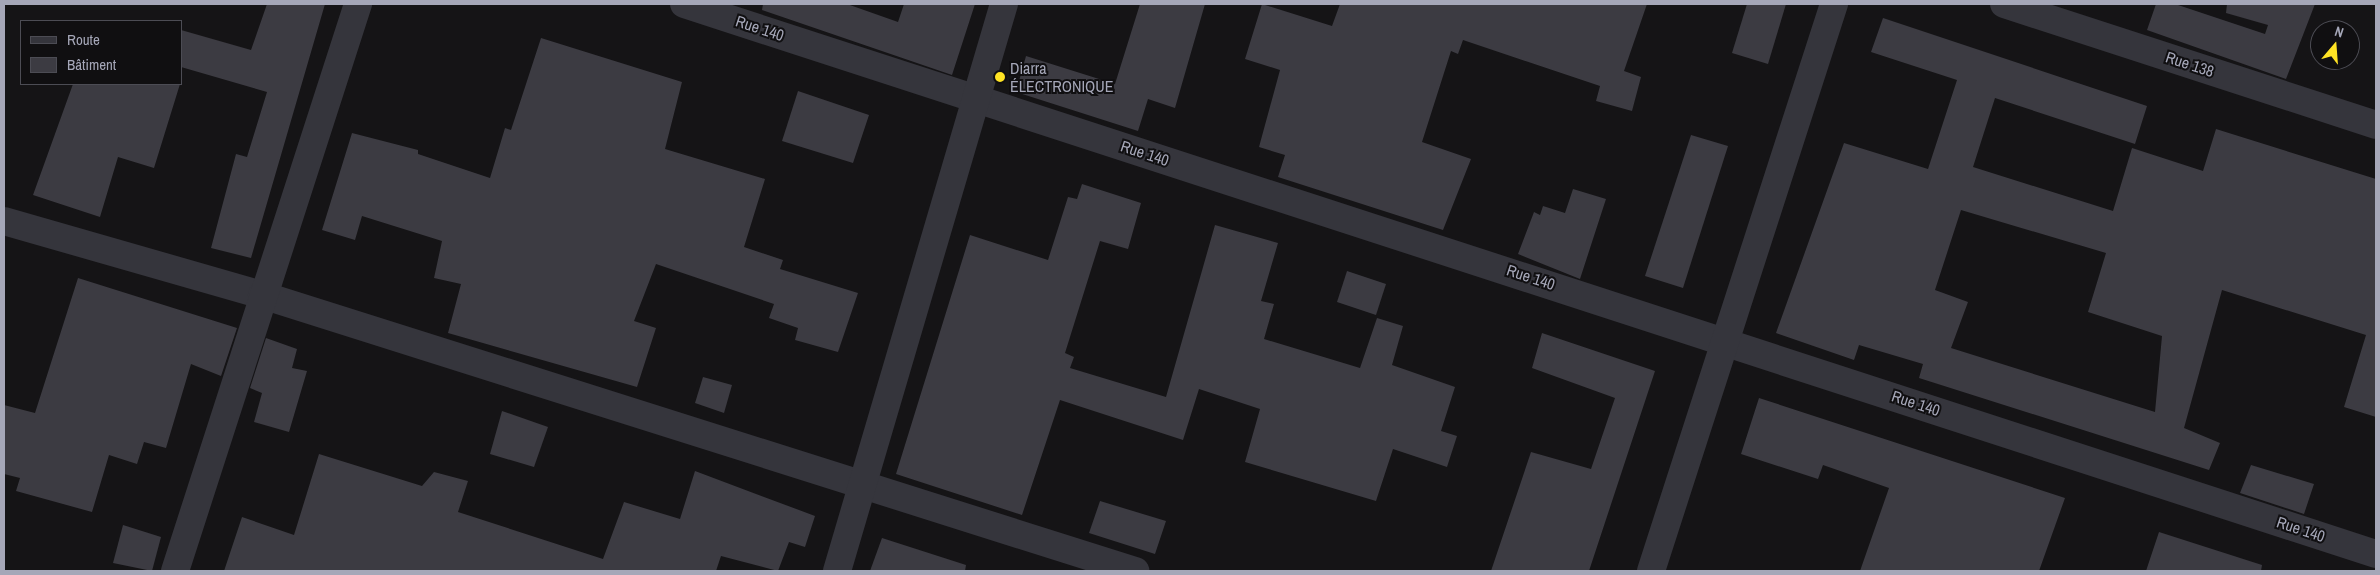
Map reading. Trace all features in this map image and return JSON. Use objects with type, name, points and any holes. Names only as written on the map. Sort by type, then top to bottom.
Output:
[{"type":"street","points":[[175,571],[262,295],[358,4]]},
{"type":"street","name":"Rue 140","points":[[684,4],[1728,341],[2376,554]]},
{"type":"street","points":[[838,571],[865,486],[975,98],[1004,4]]},
{"type":"street","points":[[1651,571],[1728,341],[1834,4]]},
{"type":"street","name":"Rue 138","points":[[2004,4],[2376,125]]},
{"type":"street","points":[[4,221],[262,295],[1136,571]]},
{"type":"building","points":[[267,4],[325,4],[251,258],[211,248],[236,154],[247,157],[267,92],[182,67],[182,30],[251,50]]},
{"type":"building","points":[[763,4],[847,4],[898,22],[904,4],[975,4],[952,75],[762,10]]},
{"type":"building","points":[[1140,4],[1205,4],[1175,108],[1148,99],[1138,131],[1016,92],[1026,56],[1115,84]]},
{"type":"building","points":[[1262,4],[1332,26],[1340,4],[1647,4],[1624,71],[1641,77],[1632,111],[1596,101],[1600,86],[1463,40],[1458,54],[1451,51],[1422,142],[1471,159],[1443,230],[1278,177],[1285,155],[1259,147],[1280,70],[1245,59]]},
{"type":"building","points":[[1747,4],[1786,4],[1768,64],[1732,53]]},
{"type":"building","points":[[2156,4],[2175,4],[2265,34],[2268,25],[2226,13],[2227,4],[2315,4],[2286,79],[2147,30]]},
{"type":"building","points":[[1883,18],[2147,106],[2135,144],[1995,98],[1973,167],[2113,211],[2132,148],[2203,171],[2216,129],[2376,179],[2376,417],[2344,407],[2366,335],[2222,290],[2184,428],[2220,443],[2209,470],[1919,378],[1923,364],[1859,345],[1854,360],[1776,333],[1844,143],[1928,169],[1957,80],[1871,52]],"holes":[[[1961,210],[2106,253],[2088,312],[2162,336],[2155,412],[1951,348],[1968,302],[1935,290]]]},
{"type":"building","points":[[541,38],[682,82],[665,149],[765,179],[744,247],[783,260],[780,269],[858,293],[838,352],[795,340],[798,328],[769,318],[774,304],[656,264],[634,321],[656,328],[637,387],[448,333],[461,284],[434,278],[442,241],[362,216],[355,240],[322,230],[352,133],[418,150],[418,154],[490,178],[505,128],[511,130]]},
{"type":"building","points":[[73,85],[180,85],[154,168],[118,157],[100,217],[33,195]]},
{"type":"building","points":[[798,91],[869,115],[853,163],[782,141]]},
{"type":"building","points":[[1691,135],[1728,146],[1683,288],[1645,276]]},
{"type":"building","points":[[1082,184],[1141,203],[1128,249],[1100,241],[1065,353],[1074,357],[1070,368],[1166,397],[1215,225],[1278,243],[1261,301],[1274,304],[1264,339],[1360,368],[1377,318],[1403,326],[1392,365],[1455,387],[1441,431],[1457,436],[1447,467],[1393,449],[1376,501],[1245,462],[1260,409],[1199,389],[1183,440],[1060,400],[1022,515],[896,474],[970,235],[1048,260],[1068,197],[1077,199]]},
{"type":"building","points":[[1573,189],[1606,199],[1580,279],[1518,254],[1534,212],[1540,215],[1543,206],[1565,213]]},
{"type":"building","points":[[1347,271],[1386,284],[1376,315],[1337,302]]},
{"type":"building","points":[[78,278],[237,328],[221,376],[191,364],[166,448],[144,442],[137,464],[109,455],[92,512],[16,491],[20,478],[4,474],[4,405],[35,413]]},
{"type":"building","points":[[1542,333],[1655,371],[1589,571],[1491,571],[1531,452],[1591,469],[1615,398],[1532,368]]},
{"type":"building","points":[[266,338],[297,349],[292,368],[307,371],[289,432],[254,422],[262,393],[250,388]]},
{"type":"building","points":[[703,377],[732,385],[724,413],[695,403]]},
{"type":"building","points":[[1759,398],[2065,498],[2039,571],[1860,571],[1889,488],[1823,465],[1818,479],[1741,454]]},
{"type":"building","points":[[502,411],[548,427],[534,467],[490,454]]},
{"type":"building","points":[[319,454],[422,486],[434,472],[468,481],[458,512],[603,559],[624,502],[680,519],[695,471],[815,516],[805,547],[789,542],[778,571],[721,556],[716,571],[224,571],[242,517],[294,535]]},
{"type":"building","points":[[2251,465],[2314,484],[2304,514],[2240,493]]},
{"type":"building","points":[[1100,501],[1166,521],[1155,554],[1089,533]]},
{"type":"building","points":[[123,525],[161,537],[152,571],[113,563]]},
{"type":"building","points":[[2159,532],[2262,565],[2261,571],[2146,571]]},
{"type":"building","points":[[882,538],[966,565],[965,571],[870,571]]},
{"type":"place","name":"Diarra ÉLECTRONIQUE","points":[[1000,77]]}]
